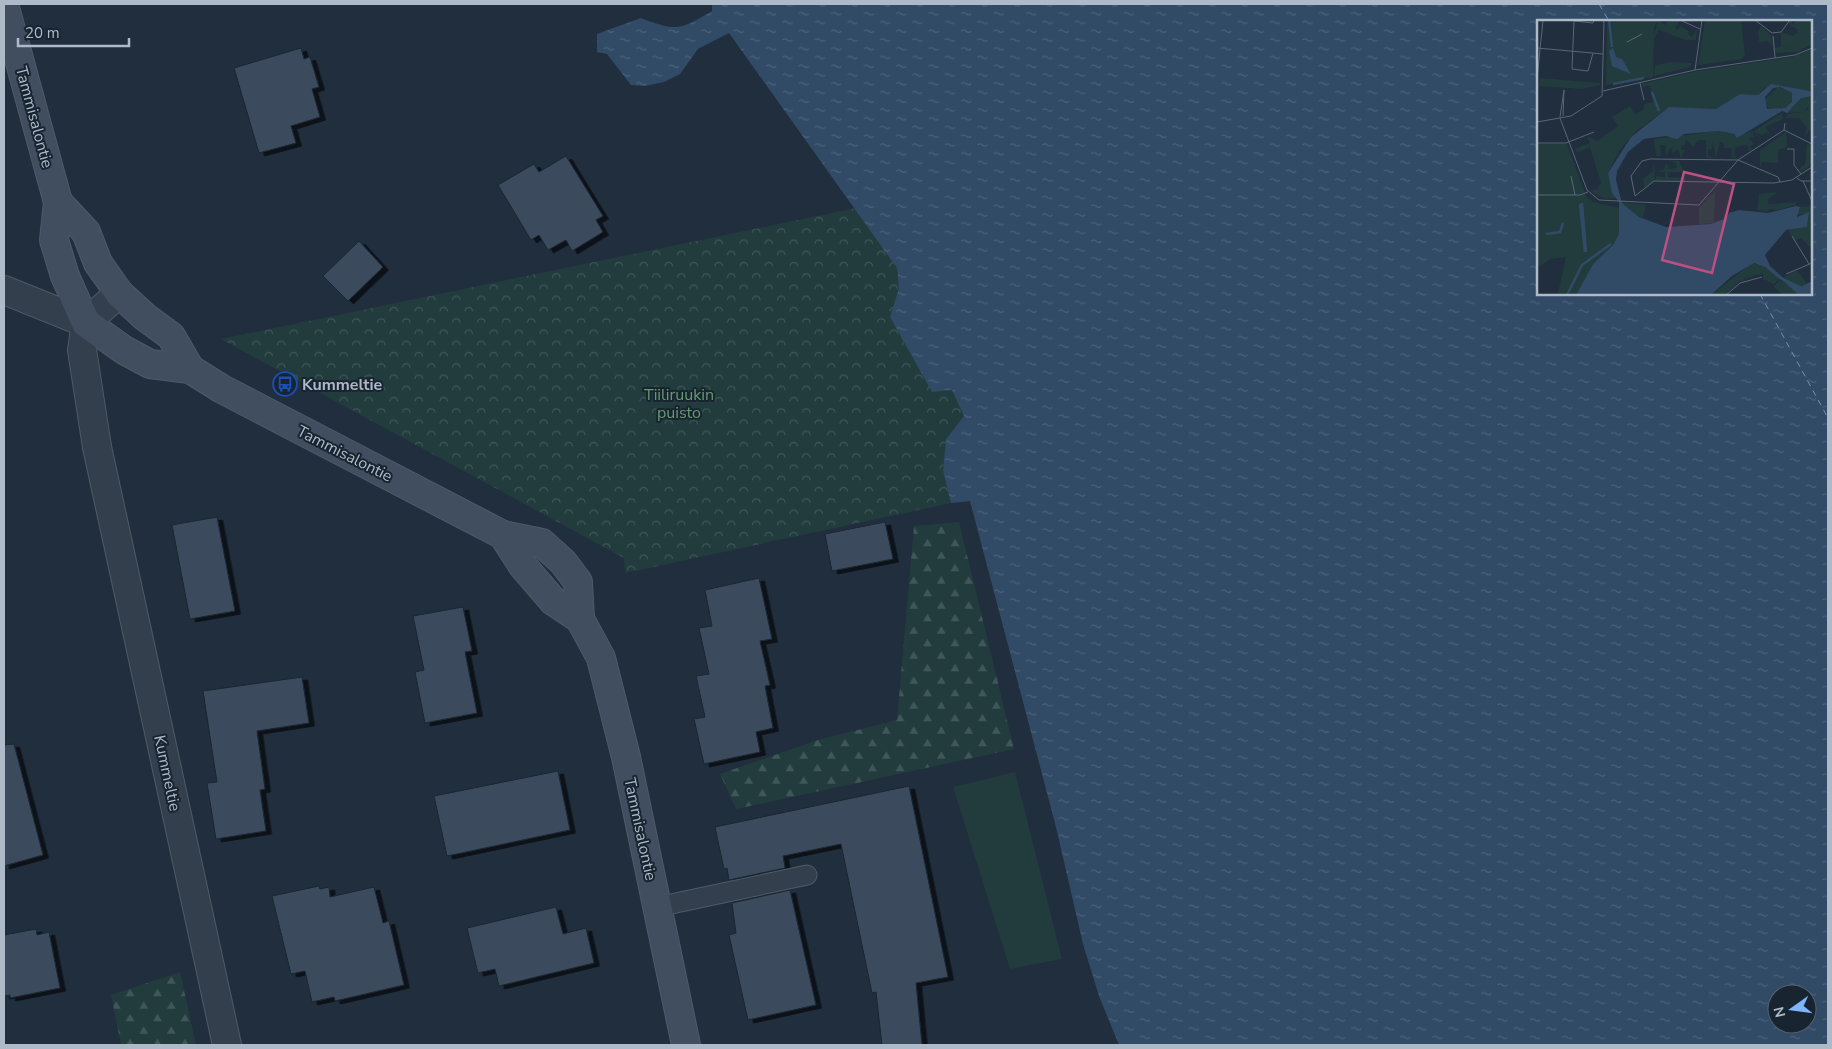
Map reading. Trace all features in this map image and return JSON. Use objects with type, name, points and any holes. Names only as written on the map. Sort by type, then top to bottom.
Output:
[{"type":"street","name":"Tammisalontie","points":[[4,4],[58,202],[54,240],[64,276],[86,323],[124,350],[150,364],[190,369],[222,389],[503,535],[542,543],[563,562],[578,582],[580,619],[601,658],[611,694],[686,1045]]},
{"type":"street","name":"Tammisalontie","points":[[58,202],[86,232],[98,263],[119,292],[145,317],[172,336],[190,369]]},
{"type":"street","points":[[4,290],[86,323],[119,292]]},
{"type":"street","name":"Kummeltie","points":[[86,323],[82,350],[97,447],[227,1045]]},
{"type":"lane","points":[[657,907],[807,874]]},
{"type":"green space","name":"Tiiliruukin puisto","points":[[856,208],[897,268],[899,288],[890,317],[952,389],[964,416],[946,439],[943,471],[951,503],[625,573],[624,558],[221,339]]},
{"type":"green space","points":[[959,522],[1014,749],[736,809],[720,774],[818,740],[897,720],[914,526]]},
{"type":"green space","points":[[1015,772],[1062,959],[1010,969],[953,787]]},
{"type":"green space","points":[[180,972],[196,1045],[121,1045],[111,995]]},
{"type":"water","points":[[712,4],[1828,4],[1828,1045],[1119,1045],[1099,996],[1083,944],[1056,827],[970,501],[951,503],[943,471],[946,439],[964,416],[952,390],[932,392],[890,317],[899,288],[897,268],[729,33],[698,49],[680,74],[664,82],[645,86],[631,85],[607,54],[597,52],[597,34],[641,18],[671,27],[685,25],[712,11]]},
{"type":"building","points":[[301,48],[304,59],[310,57],[319,87],[312,89],[320,117],[291,126],[296,143],[259,153],[234,68]]},
{"type":"building","points":[[566,156],[603,216],[596,220],[603,232],[572,251],[566,240],[548,250],[539,235],[531,240],[498,185],[534,164],[539,172]]},
{"type":"building","points":[[359,241],[383,267],[348,301],[323,276]]},
{"type":"building","points":[[217,517],[235,611],[190,619],[172,525]]},
{"type":"building","points":[[885,522],[893,559],[832,571],[825,534]]},
{"type":"building","points":[[759,578],[772,639],[760,641],[770,685],[765,686],[773,728],[756,732],[760,752],[704,764],[694,719],[705,717],[696,676],[709,674],[699,628],[712,626],[705,590]]},
{"type":"building","points":[[463,607],[472,651],[465,652],[477,713],[425,723],[415,672],[424,670],[413,616]]},
{"type":"building","points":[[302,677],[309,723],[257,731],[265,789],[260,790],[266,831],[216,839],[207,783],[217,782],[203,691]]},
{"type":"building","points":[[14,744],[43,855],[4,866],[4,745]]},
{"type":"building","points":[[558,771],[570,830],[447,856],[434,796]]},
{"type":"building","points":[[909,786],[948,977],[916,983],[922,1045],[882,1045],[876,992],[872,993],[841,844],[783,856],[785,868],[729,880],[727,868],[724,869],[715,827]]},
{"type":"building","points":[[319,886],[320,889],[329,887],[330,897],[374,887],[383,923],[389,921],[404,985],[335,1001],[334,997],[312,1002],[305,971],[291,974],[272,896]]},
{"type":"building","points":[[790,890],[816,1005],[748,1020],[729,935],[736,933],[732,903]]},
{"type":"building","points":[[556,907],[563,934],[586,928],[594,963],[499,986],[495,969],[478,973],[467,928]]},
{"type":"building","points":[[36,929],[37,935],[49,932],[60,988],[10,998],[10,995],[4,996],[4,935]]},
{"type":"ferry route","points":[[1599,4],[1608,20]]},
{"type":"ferry route","points":[[1761,295],[1828,418]]},
{"type":"place","name":"Kummeltie","points":[[285,384]]}]
